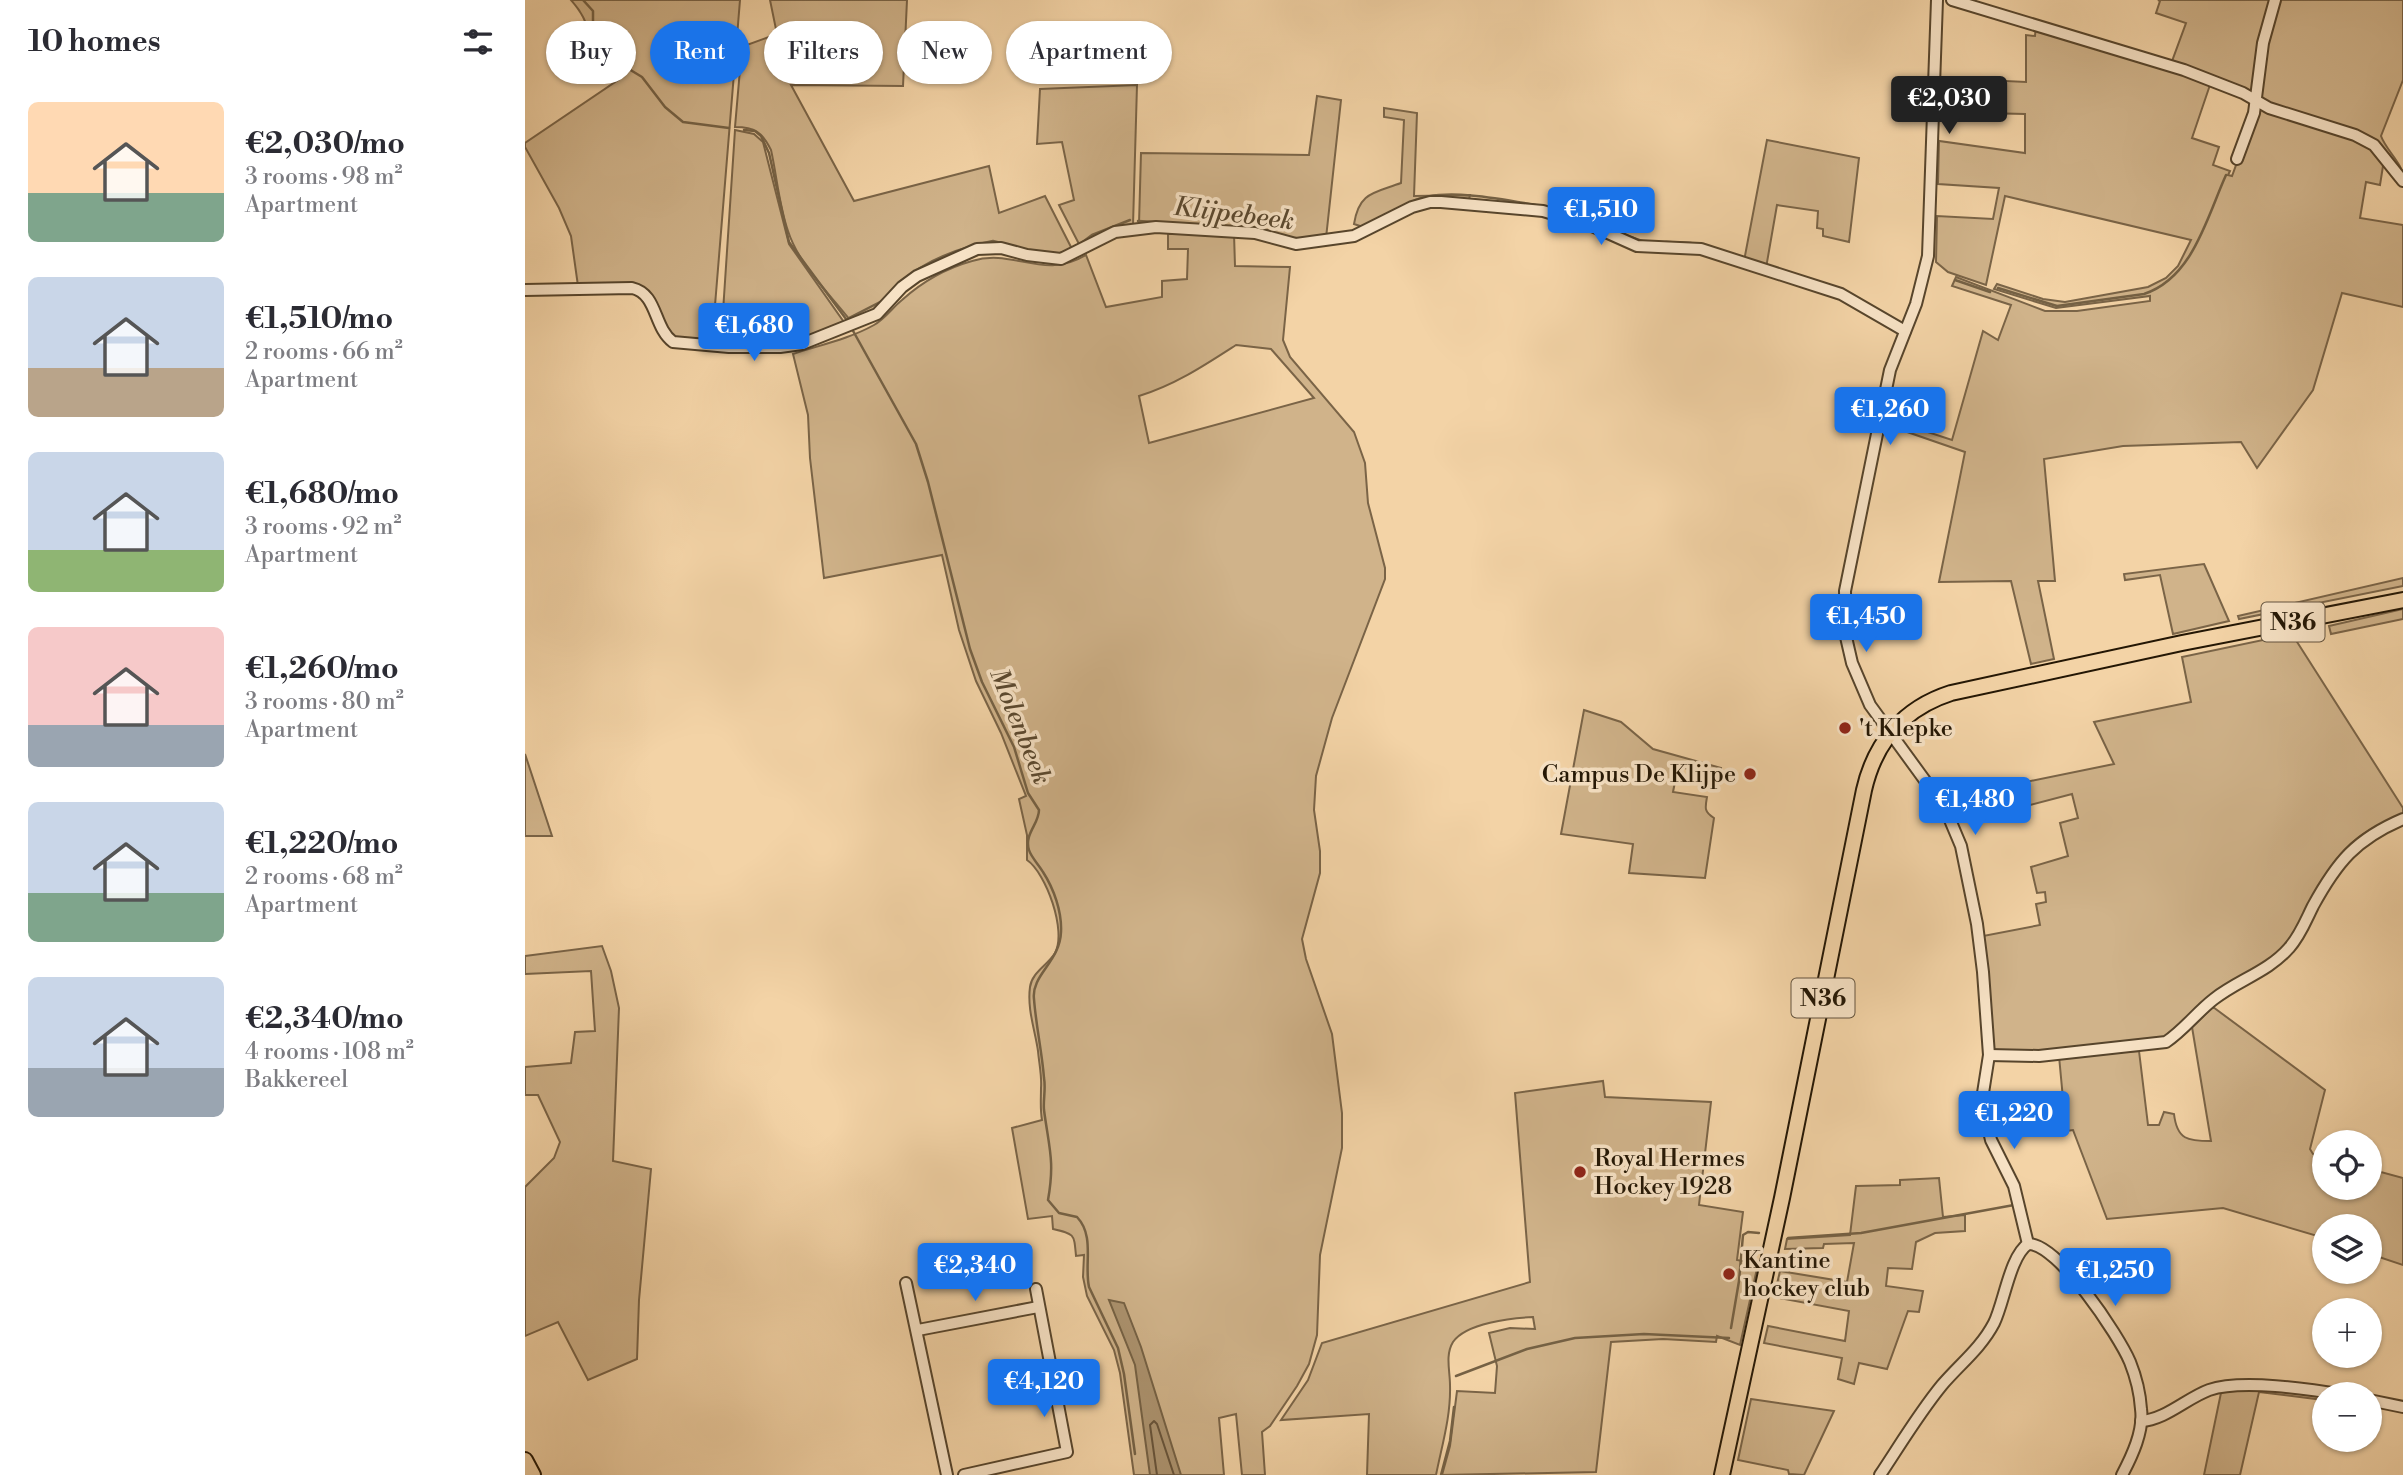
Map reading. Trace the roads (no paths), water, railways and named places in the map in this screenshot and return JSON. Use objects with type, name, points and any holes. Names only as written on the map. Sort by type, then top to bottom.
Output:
[{"type":"main road","name":"N36","points":[[1722,1475],[1780,1209],[1864,790],[1875,757],[1891,731],[1924,704],[1951,693],[2182,642],[2403,600]]},
{"type":"main road","points":[[525,1460],[533,1475]]},
{"type":"street","points":[[1937,0],[1930,245],[1923,282],[1890,369],[1844,602],[1846,637],[1852,663],[1870,705],[1945,808],[1961,846],[1981,949],[1989,1055],[1983,1093],[1987,1123],[1991,1140],[2014,1186],[2028,1244]]},
{"type":"street","points":[[1952,0],[2184,70],[2269,108],[2341,130],[2368,141],[2379,150],[2403,181]]},
{"type":"street","points":[[2237,159],[2256,100],[2263,43],[2275,0]]},
{"type":"street","points":[[525,290],[642,290],[649,297],[664,333],[673,342],[729,347],[791,346],[851,325],[881,310],[901,287],[917,276],[977,249],[1001,248],[1027,255],[1061,259],[1115,232],[1156,228],[1255,233],[1296,244],[1364,233],[1419,205],[1441,202],[1543,211],[1590,225],[1637,246],[1701,249],[1841,294],[1905,331]]},
{"type":"street","points":[[1989,1055],[2039,1056],[2166,1042],[2215,998],[2269,966],[2283,954],[2299,934],[2322,891],[2347,855],[2367,837],[2403,818]]},
{"type":"street","points":[[1880,1475],[1942,1385],[1975,1352],[1988,1334],[2018,1258],[2028,1244],[2040,1245],[2062,1263],[2123,1348],[2136,1379],[2141,1421],[2131,1458],[2122,1475]]},
{"type":"street","points":[[907,1283],[947,1475]]},
{"type":"street","points":[[964,1475],[1067,1452],[1036,1289]]},
{"type":"street","points":[[918,1330],[1038,1307]]},
{"type":"street","points":[[2141,1421],[2159,1416],[2201,1393],[2223,1386],[2312,1391]]},
{"type":"street","points":[[2382,1403],[2403,1407]]},
{"type":"water","points":[[1109,1300],[1124,1303],[1141,1347],[1181,1475],[1150,1475],[1135,1365]]},
{"type":"waterway","name":"Molenbeek","points":[[583,0],[593,11],[593,22],[603,47],[619,63],[642,77],[665,107],[683,122],[729,128]]},
{"type":"waterway","name":"Molenbeek","points":[[744,130],[755,131],[761,136],[769,153],[789,242],[849,323]]},
{"type":"waterway","name":"Klijpebeek","points":[[1998,288],[2057,306],[2144,294],[2161,286],[2175,275],[2196,244],[2226,175]]},
{"type":"waterway","name":"Klijpebeek","points":[[1412,202],[1424,197],[1456,195],[1540,206]]},
{"type":"waterway","name":"Klijpebeek","points":[[1547,207],[1591,220]]},
{"type":"waterway","name":"Klijpebeek","points":[[1080,244],[1092,235],[1130,220]]},
{"type":"waterway","name":"Klijpebeek","points":[[1138,221],[1156,222]]},
{"type":"waterway","name":"Klijpebeek","points":[[1257,228],[1271,232]]},
{"type":"waterway","name":"Klijpebeek","points":[[1625,235],[1642,241]]},
{"type":"waterway","name":"Klijpebeek","points":[[979,244],[993,241],[1013,246]]},
{"type":"waterway","name":"Klijpebeek","points":[[1666,242],[1691,243]]},
{"type":"waterway","name":"Klijpebeek","points":[[898,284],[932,262],[969,247]]},
{"type":"waterway","name":"Klijpebeek","points":[[1955,280],[1990,292]]},
{"type":"waterway","name":"Klijpebeek","points":[[847,319],[882,301]]},
{"type":"waterway","name":"Molenbeek","points":[[852,329],[916,444],[970,649],[982,682],[1014,747],[1028,793],[1039,810],[1028,839],[1029,850],[1051,886],[1061,924],[1056,952],[1034,990],[1045,1082],[1044,1110],[1051,1155],[1048,1200],[1059,1213],[1077,1217],[1086,1233],[1089,1287],[1118,1348],[1135,1454]]},
{"type":"waterway","points":[[1788,1238],[1861,1233],[2014,1205]]},
{"type":"waterway","points":[[1731,1328],[1743,1235],[1748,1232],[1759,1233]]},
{"type":"waterway","points":[[1456,1376],[1527,1349],[1575,1338],[1644,1334],[1729,1338]]},
{"type":"waterway","points":[[1441,1475],[1450,1441],[1454,1407]]},
{"type":"place","name":"'t Klepke","points":[[1845,728]]},
{"type":"place","name":"Campus De Klijpe","points":[[1750,774]]},
{"type":"place","name":"Royal Hermes Hockey 1928","points":[[1580,1172]]},
{"type":"place","name":"Kantine hockey club","points":[[1729,1274]]}]
